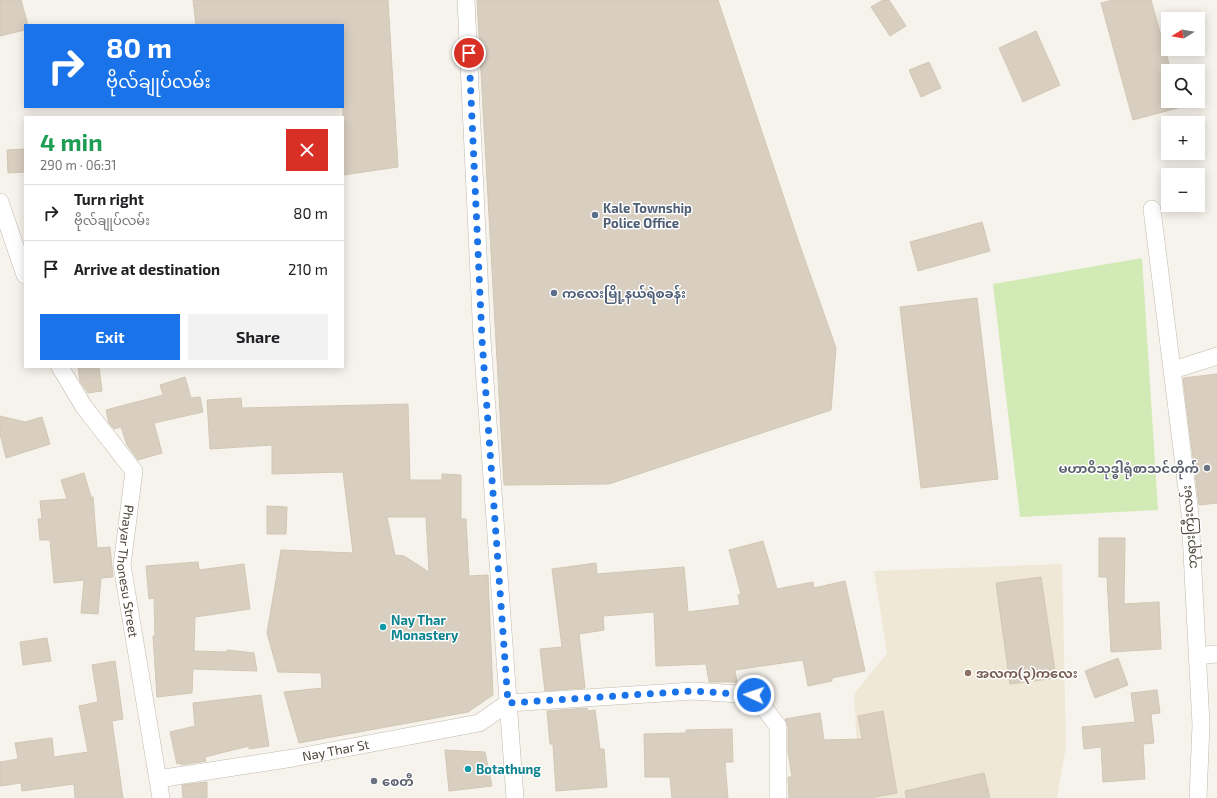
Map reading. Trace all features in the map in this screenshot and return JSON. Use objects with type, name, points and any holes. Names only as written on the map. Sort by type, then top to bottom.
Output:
[{"type":"street","points":[[466,0],[482,339],[514,798]]},
{"type":"street","points":[[0,202],[24,272]]},
{"type":"street","name":"ဘုရားကြီးလမ်း","points":[[1152,210],[1190,514],[1201,725],[1198,798]]},
{"type":"street","points":[[1173,370],[1217,356]]},
{"type":"street","name":"Phayar Thonesu Street","points":[[61,368],[84,407],[134,471],[122,565],[161,798]]},
{"type":"street","points":[[1197,656],[1217,654]]},
{"type":"street","points":[[508,703],[692,691],[754,695],[778,726],[778,798]]},
{"type":"street","name":"Nay Thar St","points":[[158,779],[293,758],[479,723],[508,703]]},
{"type":"shaded area","name":"အလက(၃)ကလေး","points":[[1062,564],[1066,746],[1057,798],[860,798],[854,694],[887,653],[874,571]]},
{"type":"green space","points":[[1142,258],[1158,510],[1020,517],[993,284]]},
{"type":"building","points":[[0,0],[21,0],[28,24],[24,24],[24,30],[0,36]]},
{"type":"building","points":[[193,0],[388,0],[398,167],[344,175],[344,24],[196,24]]},
{"type":"building","points":[[477,0],[718,0],[799,243],[836,348],[831,410],[609,484],[504,485]]},
{"type":"building","points":[[883,0],[889,0],[906,26],[890,36],[871,7]]},
{"type":"building","points":[[1113,0],[1151,0],[1161,36],[1161,56],[1167,56],[1169,64],[1161,64],[1161,108],[1177,108],[1133,120],[1101,3]]},
{"type":"building","points":[[1036,31],[1060,85],[1023,102],[999,48]]},
{"type":"building","points":[[929,62],[941,88],[921,97],[909,70]]},
{"type":"building","points":[[24,149],[24,172],[8,173],[7,150]]},
{"type":"building","points":[[982,222],[990,251],[918,271],[910,242]]},
{"type":"building","points":[[977,298],[998,479],[921,488],[900,307]]},
{"type":"building","points":[[78,368],[99,368],[102,391],[88,393],[80,381]]},
{"type":"building","name":"မဟာဝိသုဒ္ဓါရုံစာသင်တိုက်","points":[[1217,374],[1217,503],[1199,505],[1183,378]]},
{"type":"building","points":[[185,377],[191,398],[200,397],[203,412],[154,423],[162,453],[138,460],[127,445],[121,427],[114,429],[109,423],[106,410],[163,395],[160,385]]},
{"type":"building","name":"Nay Thar Monastery","points":[[241,398],[242,408],[408,404],[410,480],[442,480],[442,474],[461,475],[461,519],[466,519],[469,576],[488,575],[493,695],[468,712],[299,743],[284,692],[322,688],[321,673],[278,672],[267,633],[281,550],[353,553],[343,472],[272,474],[272,445],[210,449],[207,400]],"holes":[[[387,517],[426,517],[429,572],[404,556],[395,555]]]},
{"type":"building","points":[[0,416],[25,422],[42,417],[50,444],[6,458],[0,434]]},
{"type":"building","points":[[84,473],[91,497],[93,497],[97,548],[110,547],[113,577],[101,578],[98,614],[81,613],[84,580],[54,583],[50,540],[40,540],[38,519],[42,519],[40,501],[67,499],[61,480]]},
{"type":"building","points":[[267,506],[287,507],[286,534],[267,534]]},
{"type":"building","points":[[1099,538],[1125,538],[1124,604],[1159,602],[1161,649],[1111,652],[1107,577],[1099,577]]},
{"type":"building","points":[[763,541],[777,589],[813,582],[814,588],[845,581],[865,671],[832,678],[832,681],[808,686],[803,660],[735,670],[737,682],[709,682],[706,664],[656,666],[654,612],[603,616],[604,630],[579,634],[585,688],[545,691],[540,649],[562,647],[552,569],[596,563],[597,574],[684,567],[688,612],[740,605],[738,595],[741,594],[729,550]]},
{"type":"building","points":[[198,562],[199,570],[244,564],[250,609],[195,617],[194,651],[226,652],[227,650],[254,653],[257,671],[193,669],[192,693],[157,697],[153,636],[155,636],[154,598],[149,599],[146,566]]},
{"type":"building","points":[[1041,577],[1056,678],[1010,684],[996,583]]},
{"type":"building","points":[[47,638],[51,661],[23,665],[20,642]]},
{"type":"building","points":[[1118,658],[1128,685],[1095,698],[1085,671]]},
{"type":"building","points":[[115,661],[123,719],[112,721],[123,798],[75,798],[74,784],[22,791],[21,783],[0,786],[0,762],[18,759],[15,743],[52,738],[54,757],[88,752],[79,706],[98,702],[92,665]]},
{"type":"building","points":[[1157,690],[1160,713],[1151,714],[1154,743],[1143,744],[1145,779],[1103,782],[1101,747],[1084,749],[1082,727],[1135,722],[1131,693]]},
{"type":"building","points":[[261,695],[269,746],[249,749],[249,746],[205,757],[206,761],[181,765],[181,763],[177,764],[170,732],[195,726],[193,703]]},
{"type":"building","points":[[587,708],[588,711],[595,710],[600,749],[604,749],[607,787],[556,791],[553,744],[550,744],[547,711]]},
{"type":"building","points":[[883,711],[897,793],[870,798],[789,798],[788,777],[792,777],[788,752],[788,726],[785,719],[820,713],[824,740],[862,739],[858,716]]},
{"type":"building","points":[[732,729],[733,762],[725,762],[728,798],[672,798],[670,777],[645,777],[644,734],[686,733],[686,730]]},
{"type":"building","name":"Botathung","points":[[445,750],[485,752],[492,786],[449,791]]},
{"type":"building","points":[[984,773],[990,798],[906,798],[905,791]]},
{"type":"building","points":[[207,782],[207,798],[183,798],[182,785]]},
{"type":"place","name":"Kale Township Police Office","points":[[595,215]]},
{"type":"place","name":"ကလေးမြို့နယ်ရဲစခန်း","points":[[554,293]]},
{"type":"place","name":"မဟာဝိသုဒ္ဓါရုံစာသင်တိုက်","points":[[1207,468]]},
{"type":"place","name":"Nay Thar Monastery","points":[[383,627]]},
{"type":"place","name":"အလက(၃)ကလေး","points":[[968,673]]},
{"type":"place","name":"Botathung","points":[[468,769]]},
{"type":"place","name":"စေတီ","points":[[374,781]]},
{"type":"route","points":[[469,53],[482,339],[508,703],[692,691],[754,695]]}]
